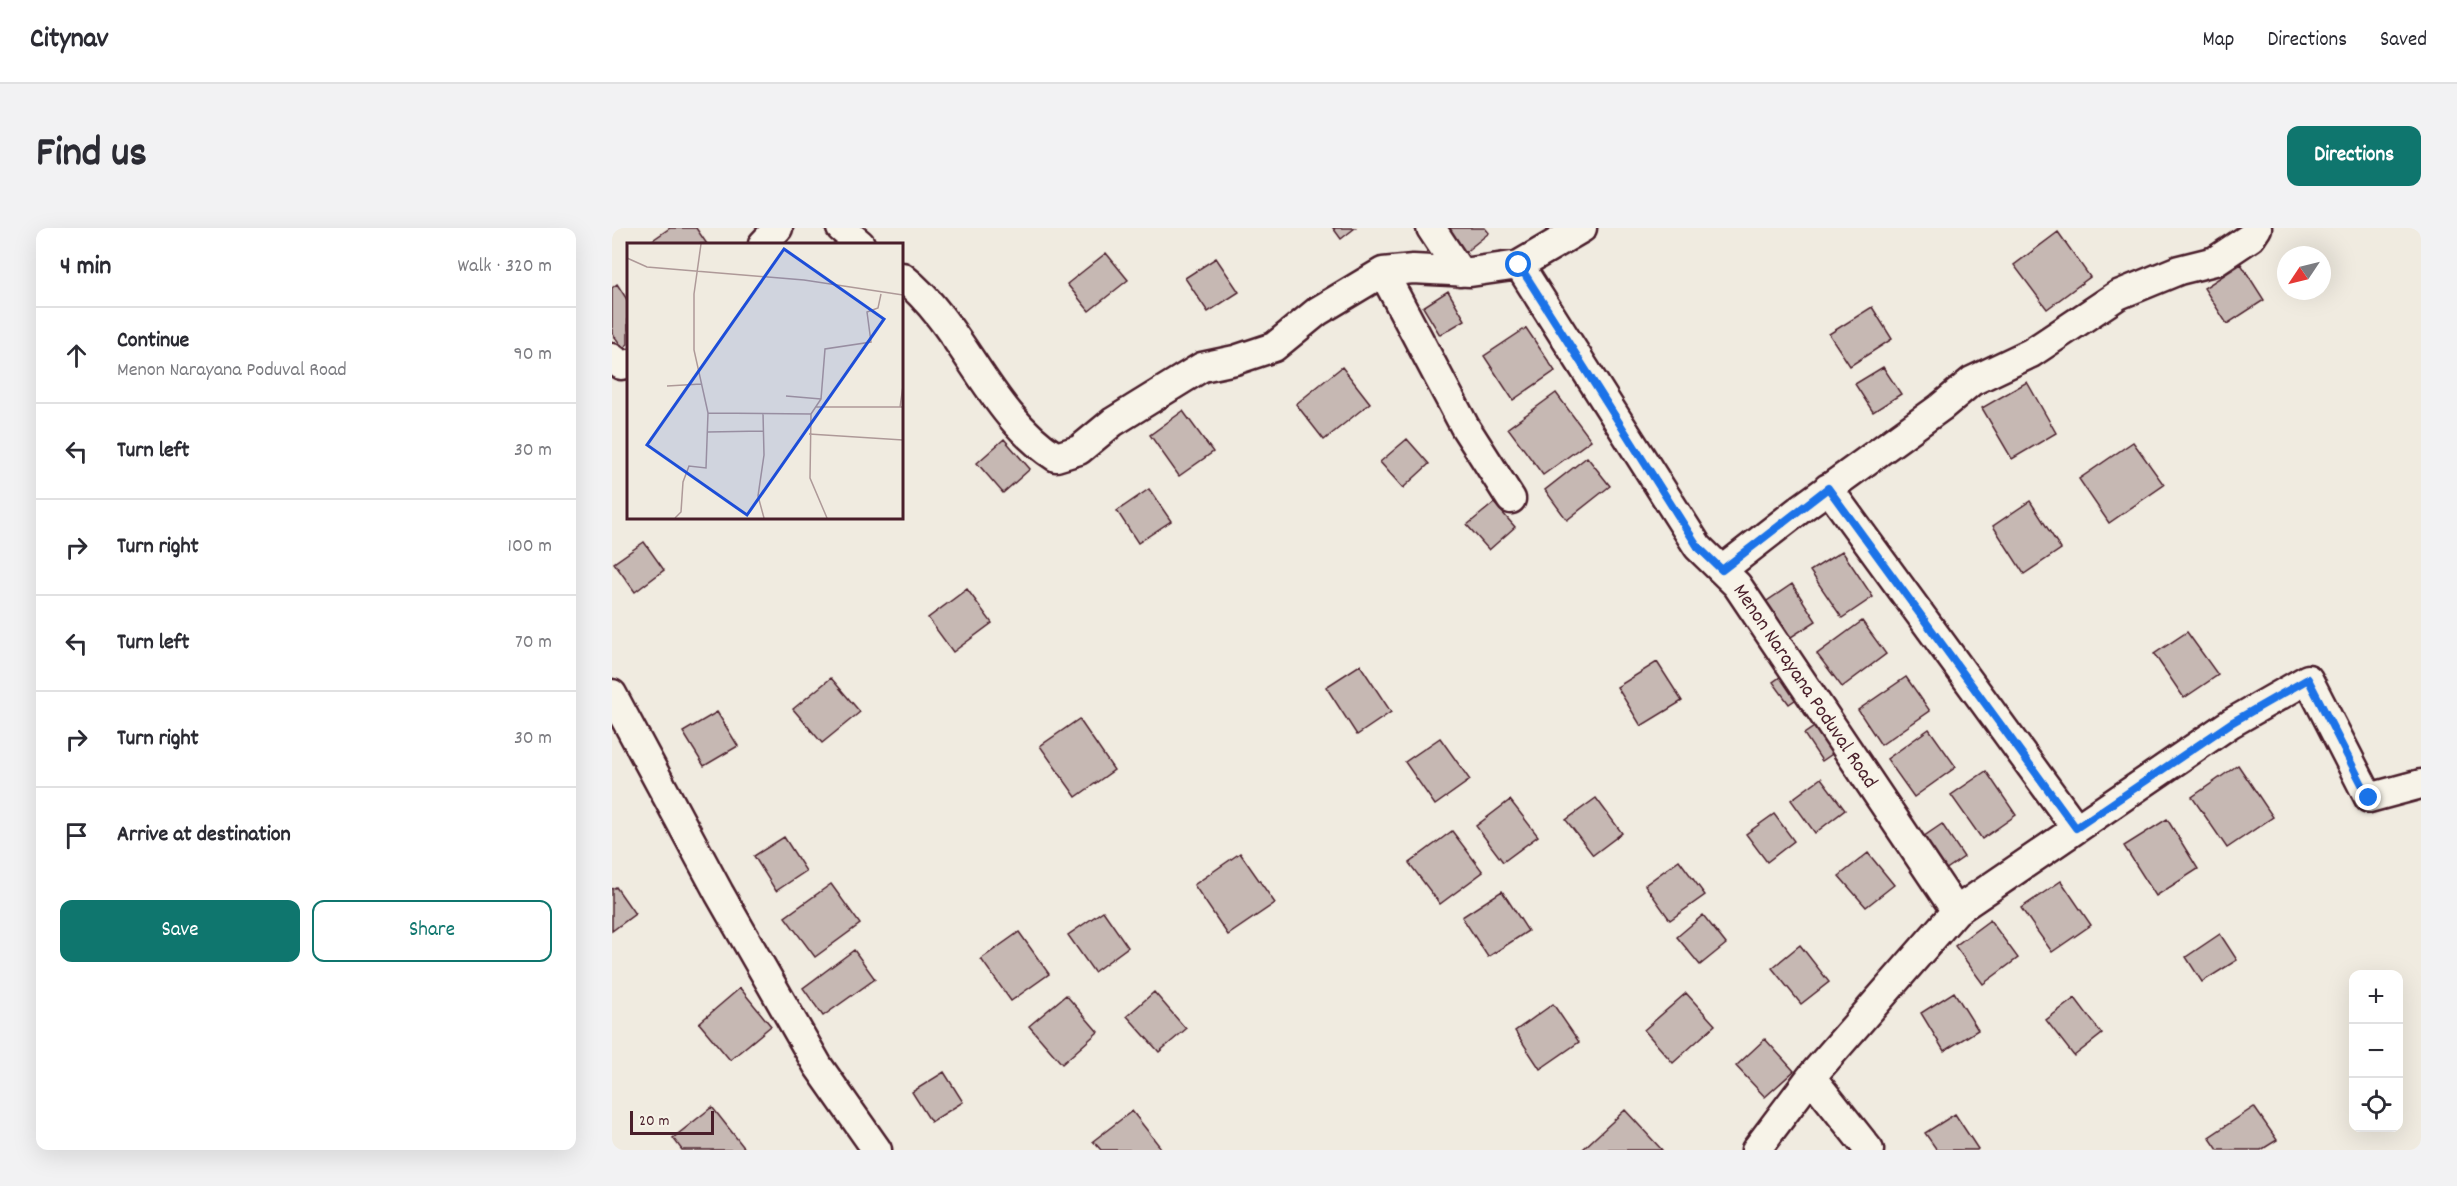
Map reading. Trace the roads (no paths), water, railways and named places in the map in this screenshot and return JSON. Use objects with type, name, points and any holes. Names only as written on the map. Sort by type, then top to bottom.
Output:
[{"type":"street","points":[[764,243],[778,228]]},
{"type":"street","points":[[841,228],[859,243]]},
{"type":"street","points":[[1431,228],[1460,272]]},
{"type":"street","points":[[903,278],[919,290],[955,337],[991,391],[1031,438],[1038,446],[1056,457],[1080,450],[1113,422],[1202,367],[1235,360],[1274,347],[1318,311],[1383,272],[1413,269],[1460,272],[1519,265],[1582,228]]},
{"type":"street","points":[[1722,570],[1828,488],[1941,407],[1972,381],[2031,353],[2118,295],[2179,270],[2215,261],[2252,237],[2257,228]]},
{"type":"street","name":"Menon Narayana Poduval Road","points":[[1519,265],[1698,547],[1737,585],[1956,910]]},
{"type":"street","points":[[1383,272],[1414,327],[1445,390],[1511,499]]},
{"type":"street","points":[[612,358],[621,365],[627,364]]},
{"type":"street","points":[[1828,488],[2076,828]]},
{"type":"street","points":[[1756,1150],[1811,1077],[1956,910],[2231,723],[2308,679],[2369,798],[2421,784]]},
{"type":"street","points":[[612,694],[719,893],[818,1066],[877,1150]]},
{"type":"street","points":[[1811,1077],[1869,1150]]}]
